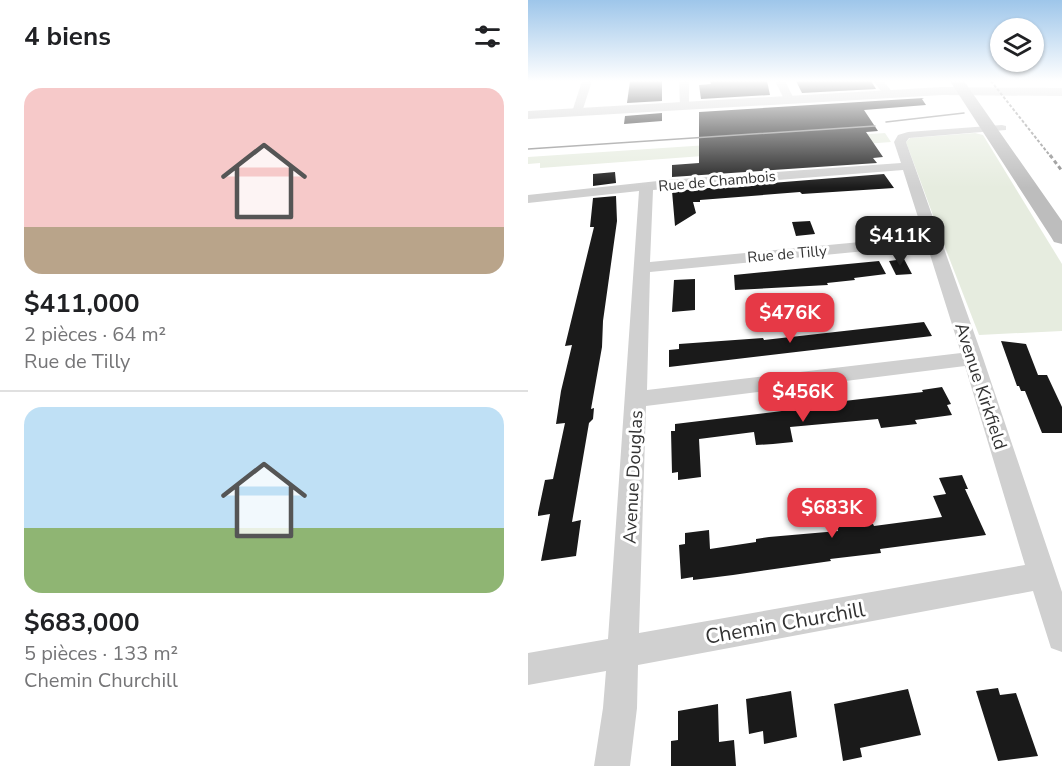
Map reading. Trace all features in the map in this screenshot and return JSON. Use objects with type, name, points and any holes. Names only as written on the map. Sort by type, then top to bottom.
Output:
[{"type":"main road","points":[[987,117],[1062,237]]},
{"type":"main road","points":[[995,128],[1062,212]]},
{"type":"street","name":"Avenue Kirkfield","points":[[995,128],[902,137],[900,142],[973,358],[1062,637]]},
{"type":"street","name":"Rue de Chambois","points":[[528,199],[907,166]]},
{"type":"street","name":"Avenue Douglas","points":[[612,766],[620,708],[646,187]]},
{"type":"street","name":"Rue de Tilly","points":[[642,268],[932,240]]},
{"type":"street","points":[[637,399],[973,358]]},
{"type":"street","name":"Chemin Churchill","points":[[528,669],[1041,576]]},
{"type":"shaded area","points":[[885,133],[891,142],[540,168],[540,163],[528,164],[528,157]]},
{"type":"shaded area","points":[[975,133],[983,135],[1062,264],[1062,331],[979,335],[906,142],[910,138]]},
{"type":"building","points":[[625,117],[662,117],[662,121],[624,124]]},
{"type":"building","points":[[699,117],[868,117],[878,131],[866,132],[883,157],[873,158],[877,163],[672,177],[672,165],[699,163]]},
{"type":"building","points":[[615,172],[616,183],[593,186],[593,174]]},
{"type":"building","points":[[884,174],[894,188],[802,194],[800,192],[700,200],[700,202],[693,202],[696,213],[675,226],[672,191]]},
{"type":"building","points":[[616,196],[617,221],[603,321],[602,347],[591,409],[594,408],[593,419],[589,423],[572,522],[581,520],[576,556],[541,561],[550,514],[538,516],[538,513],[545,480],[553,479],[565,423],[556,424],[572,345],[565,346],[594,227],[590,227],[593,198]]},
{"type":"building","points":[[810,221],[815,234],[796,236],[792,222]]},
{"type":"building","points":[[904,259],[912,274],[896,275],[889,261]]},
{"type":"building","points":[[879,261],[886,274],[827,283],[828,285],[735,290],[734,275]]},
{"type":"building","points":[[695,279],[695,310],[672,312],[674,280]]},
{"type":"building","points":[[924,322],[932,336],[669,367],[669,350],[679,349],[679,344],[763,338],[764,340]]},
{"type":"building","points":[[1001,341],[1026,344],[1038,375],[1047,375],[1062,407],[1062,433],[1042,433],[1025,391],[1021,391],[1017,386]]},
{"type":"building","points":[[942,387],[951,404],[947,405],[952,415],[915,420],[917,424],[881,428],[878,419],[790,427],[793,442],[773,444],[756,445],[754,432],[699,439],[701,477],[678,480],[678,472],[672,473],[671,431],[675,431],[675,424],[797,409],[796,407],[845,403],[844,401],[923,392],[922,390]]},
{"type":"building","points":[[962,475],[968,489],[965,489],[986,535],[880,549],[881,553],[830,559],[831,561],[693,580],[693,577],[681,579],[679,545],[685,544],[685,533],[709,530],[710,549],[756,542],[756,539],[769,537],[838,531],[830,491],[843,489],[851,526],[873,524],[874,526],[942,517],[933,496],[946,494],[939,478]]},
{"type":"building","points":[[998,688],[1000,695],[1016,693],[1038,756],[998,761],[976,691]]},
{"type":"building","points":[[908,689],[921,735],[860,748],[862,757],[843,761],[834,704]]},
{"type":"building","points":[[791,691],[797,737],[764,744],[763,731],[749,734],[746,699]]},
{"type":"building","points":[[718,704],[719,742],[734,740],[736,766],[671,766],[671,741],[678,740],[678,711]]},
{"type":"tram line","points":[[886,122],[932,117]]},
{"type":"tram line","points":[[528,149],[875,126]]},
{"type":"railway","points":[[1019,117],[1051,157]]},
{"type":"railway","points":[[1050,155],[1062,171]]}]
